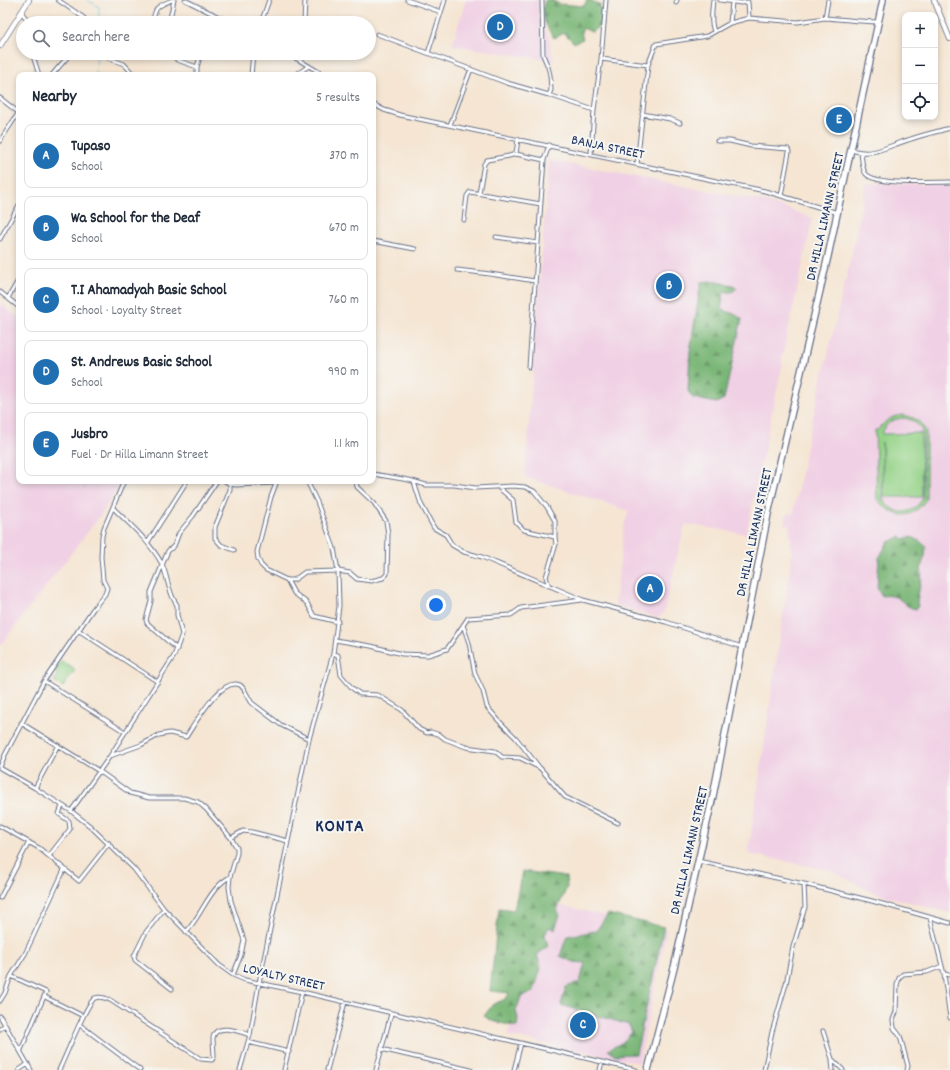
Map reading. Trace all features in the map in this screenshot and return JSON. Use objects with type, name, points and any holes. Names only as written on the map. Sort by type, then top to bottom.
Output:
[{"type":"highway","name":"DR HILLA LIMANN STREET","points":[[648,1070],[674,968],[713,796],[768,514],[838,213],[883,0]]},
{"type":"street","points":[[19,16],[29,0]]},
{"type":"street","points":[[58,0],[81,16]]},
{"type":"street","points":[[154,16],[156,9],[159,6],[173,0]]},
{"type":"street","points":[[170,16],[173,0]]},
{"type":"street","points":[[185,0],[218,16]]},
{"type":"street","points":[[263,16],[269,0]]},
{"type":"street","points":[[304,16],[305,0]]},
{"type":"street","points":[[407,0],[441,12]]},
{"type":"street","points":[[428,54],[445,0]]},
{"type":"street","points":[[542,0],[543,56],[550,75],[551,90],[549,95]]},
{"type":"street","points":[[591,154],[594,110],[601,59],[606,0]]},
{"type":"street","points":[[713,0],[712,16],[714,31]]},
{"type":"street","points":[[720,0],[741,3],[748,2],[748,18]]},
{"type":"street","points":[[825,18],[828,0]]},
{"type":"street","points":[[934,0],[950,39]]},
{"type":"street","points":[[730,23],[732,2]]},
{"type":"street","points":[[21,12],[24,16]]},
{"type":"street","points":[[637,164],[648,65],[656,44],[707,36],[730,23],[748,18],[779,22],[798,22],[825,18],[860,22],[878,22]]},
{"type":"street","points":[[0,46],[16,20]]},
{"type":"street","points":[[377,34],[507,83],[594,110]]},
{"type":"street","points":[[601,59],[648,65]]},
{"type":"street","points":[[34,60],[38,72]]},
{"type":"street","points":[[55,72],[65,60]]},
{"type":"street","points":[[113,60],[124,64],[131,72]]},
{"type":"street","points":[[177,60],[197,67]]},
{"type":"street","points":[[197,72],[199,60]]},
{"type":"street","points":[[251,72],[252,60]]},
{"type":"street","points":[[299,60],[319,72]]},
{"type":"street","points":[[300,72],[309,66]]},
{"type":"street","points":[[450,125],[471,69]]},
{"type":"street","points":[[0,98],[16,110]]},
{"type":"street","name":"BANJA STREET","points":[[376,106],[400,115],[765,191],[838,213]]},
{"type":"street","points":[[642,114],[670,119],[680,123]]},
{"type":"street","points":[[0,141],[16,117]]},
{"type":"street","points":[[851,150],[861,153],[879,151],[905,140],[950,128]]},
{"type":"street","points":[[516,154],[518,139]]},
{"type":"street","points":[[717,141],[730,140],[752,146],[788,149],[789,152],[781,196]]},
{"type":"street","points":[[529,367],[544,160],[549,145]]},
{"type":"street","points":[[861,153],[864,171],[870,177],[878,180],[890,182],[950,182]]},
{"type":"street","points":[[479,193],[484,164],[487,160],[516,154],[544,160]]},
{"type":"street","points":[[464,220],[467,196],[470,192],[541,204]]},
{"type":"street","points":[[0,239],[16,210]]},
{"type":"street","points":[[496,237],[538,243]]},
{"type":"street","points":[[376,241],[415,249]]},
{"type":"street","points":[[457,270],[535,281]]},
{"type":"street","points":[[8,298],[16,284]]},
{"type":"street","points":[[0,292],[16,305]]},
{"type":"street","points":[[376,475],[433,486],[450,485],[476,488],[499,488],[513,486],[525,487],[534,491],[555,521],[556,544],[546,576],[549,586]]},
{"type":"street","points":[[414,482],[421,504],[434,528],[446,535],[452,544],[464,552],[482,557],[583,600],[666,622],[742,647]]},
{"type":"street","points":[[0,768],[21,723],[44,681],[78,630],[105,594],[107,588],[103,580],[101,557],[102,536],[123,484]]},
{"type":"street","points":[[148,542],[185,484]]},
{"type":"street","points":[[177,649],[147,623],[146,620],[151,601],[151,592],[168,552],[174,546],[179,533],[193,516],[215,484]]},
{"type":"street","points":[[234,550],[222,545],[215,538],[215,527],[230,490],[230,484],[249,484]]},
{"type":"street","points":[[275,484],[257,552],[257,557],[261,565],[266,570],[287,580],[294,580],[305,572],[338,571],[350,573],[357,579],[371,581],[383,578],[387,574],[388,534],[386,520],[374,503],[357,487],[356,484]]},
{"type":"street","points":[[240,1070],[250,1034],[309,739],[330,669],[340,606],[338,571],[334,548],[317,502],[308,484]]},
{"type":"street","points":[[499,488],[513,500],[516,522],[524,530],[555,537]]},
{"type":"street","points":[[71,811],[110,756],[172,661],[182,634],[177,615],[177,605],[170,591],[162,565],[148,542],[113,508]]},
{"type":"street","points":[[287,580],[294,593],[306,603],[314,616],[338,622]]},
{"type":"street","points":[[335,640],[371,646],[402,654],[428,655],[447,649],[468,618],[511,615],[521,608],[583,600]]},
{"type":"street","points":[[463,625],[469,643],[475,674],[483,691],[487,707],[516,738],[565,797],[618,823]]},
{"type":"street","points":[[78,630],[158,682]]},
{"type":"street","points":[[333,654],[338,655],[341,675],[352,688],[360,694],[378,695],[402,710],[419,729],[427,733],[431,732],[440,735],[445,739],[466,746],[495,751],[502,757],[520,758],[540,768]]},
{"type":"street","points":[[44,681],[125,732]]},
{"type":"street","points":[[110,756],[141,745],[159,735],[170,733],[186,736],[197,718],[218,693],[232,684],[238,684],[243,687],[252,703],[281,725],[309,739]]},
{"type":"street","points":[[21,723],[99,771],[130,793],[149,798],[184,798],[198,802],[231,838],[237,848],[237,853],[230,877],[229,887],[244,940],[241,956],[233,975]]},
{"type":"street","points":[[35,788],[58,745]]},
{"type":"street","name":"LOYALTY STREET","points":[[0,768],[71,811],[90,826],[134,869],[164,909],[186,932],[218,965],[233,975],[245,980],[636,1070]]},
{"type":"street","points":[[49,856],[70,829],[69,821],[59,814],[62,806]]},
{"type":"street","points":[[0,826],[29,842],[49,856],[79,881],[109,844]]},
{"type":"street","points":[[231,838],[243,831],[288,841]]},
{"type":"street","points":[[0,898],[1,893],[29,842]]},
{"type":"street","points":[[698,861],[804,884],[872,901],[950,924]]},
{"type":"street","points":[[0,1001],[11,976],[25,954],[64,870]]},
{"type":"street","points":[[186,932],[216,888],[230,877]]},
{"type":"street","points":[[764,1070],[772,1032],[786,984],[793,947],[805,907],[804,884]]},
{"type":"street","points":[[164,909],[146,932],[134,956],[135,960],[172,989]]},
{"type":"street","points":[[930,918],[944,974],[950,1018]]},
{"type":"street","points":[[908,1070],[900,1036],[894,1028],[893,1020],[896,1012],[897,985],[899,978],[902,974],[927,972],[942,966]]},
{"type":"street","points":[[944,974],[950,975]]},
{"type":"street","points":[[11,976],[46,992],[21,1050]]},
{"type":"street","points":[[284,1070],[302,992]]},
{"type":"street","points":[[45,997],[83,1016]]},
{"type":"street","points":[[59,1070],[83,1016],[95,998],[103,997],[110,1000],[201,1059],[212,1060],[214,1057],[213,1036],[215,1033],[225,1028],[250,1034]]},
{"type":"street","points":[[327,1070],[345,1002]]},
{"type":"street","points":[[376,1070],[392,1014]]},
{"type":"street","points":[[0,1016],[21,1050],[31,1070]]},
{"type":"street","points":[[0,1029],[5,1025]]},
{"type":"street","points":[[80,1025],[140,1070]]},
{"type":"street","points":[[823,1031],[832,1059],[833,1070]]},
{"type":"street","points":[[248,1042],[289,1052]]},
{"type":"street","points":[[514,1070],[521,1043]]},
{"type":"street","points":[[381,1049],[471,1070]]},
{"type":"street","points":[[832,1059],[843,1070]]},
{"type":"street","points":[[600,1070],[602,1062]]},
{"type":"street","points":[[19,1070],[28,1064]]},
{"type":"shaded area","points":[[466,0],[540,0],[539,17],[549,37],[554,61],[452,45]]},
{"type":"shaded area","points":[[549,160],[767,202],[813,218],[782,358],[782,366],[746,534],[685,524],[664,612],[658,618],[615,605],[624,526],[629,511],[525,477]]},
{"type":"shaded area","points":[[866,183],[950,185],[950,913],[875,893],[829,870],[748,854],[792,554],[789,525],[784,524],[787,513],[793,514],[808,438],[853,248]]},
{"type":"shaded area","points":[[0,303],[16,316],[16,484],[120,484],[100,516],[0,646]]},
{"type":"shaded area","points":[[541,901],[667,930],[639,1063],[508,1036]]},
{"type":"green space","points":[[545,0],[552,0],[559,4],[584,6],[587,0],[590,0],[600,5],[602,25],[592,32],[583,28],[581,32],[583,39],[574,43],[564,33],[554,38],[544,20],[543,10]]},
{"type":"green space","points":[[710,281],[734,285],[737,288],[732,292],[724,292],[721,309],[742,319],[724,399],[716,403],[693,398],[688,391],[690,351],[701,282]]},
{"type":"green space","points":[[903,415],[917,420],[926,432],[926,499],[914,512],[902,515],[889,510],[877,499],[875,430],[878,430],[883,424],[895,416]],"holes":[[[903,418],[915,422],[923,433],[923,498],[914,509],[902,512],[897,511],[886,504],[882,498],[882,442],[884,497],[922,497],[921,433],[882,434],[885,427],[890,422]]]},
{"type":"green space","points":[[900,537],[904,539],[910,537],[913,538],[926,546],[925,556],[921,567],[922,573],[917,602],[918,606],[916,609],[907,606],[894,596],[882,596],[877,588],[879,558],[888,542]]},
{"type":"green space","points":[[62,661],[75,670],[63,687],[54,681],[58,675],[54,672]]},
{"type":"green space","points":[[522,871],[566,877],[567,887],[557,910],[560,915],[555,929],[549,927],[545,935],[548,946],[537,955],[541,968],[534,991],[521,997],[516,1011],[518,1018],[517,1027],[492,1021],[484,1016],[495,1003],[505,999],[509,993],[490,991],[499,908],[514,910]]},
{"type":"green space","points":[[608,914],[664,927],[636,1054],[615,1055],[608,1050],[623,1042],[632,1032],[629,1025],[561,1005],[566,987],[580,982],[585,963],[573,962],[560,956],[567,936],[596,931]]},
{"type":"waterway","points":[[87,0],[99,7],[99,16]]},
{"type":"waterway","points":[[96,72],[97,60]]},
{"type":"waterway","points":[[84,484],[85,488]]},
{"type":"place","name":"St. Andrews Basic School","points":[[500,27]]},
{"type":"place","name":"Jusbro","points":[[839,120]]},
{"type":"place","name":"Wa School for the Deaf","points":[[669,286]]},
{"type":"place","name":"Tupaso","points":[[650,589]]},
{"type":"place","name":"T.I Ahamadyah Basic School","points":[[583,1025]]},
{"type":"district","name":"KONTA","points":[[340,825]]}]
